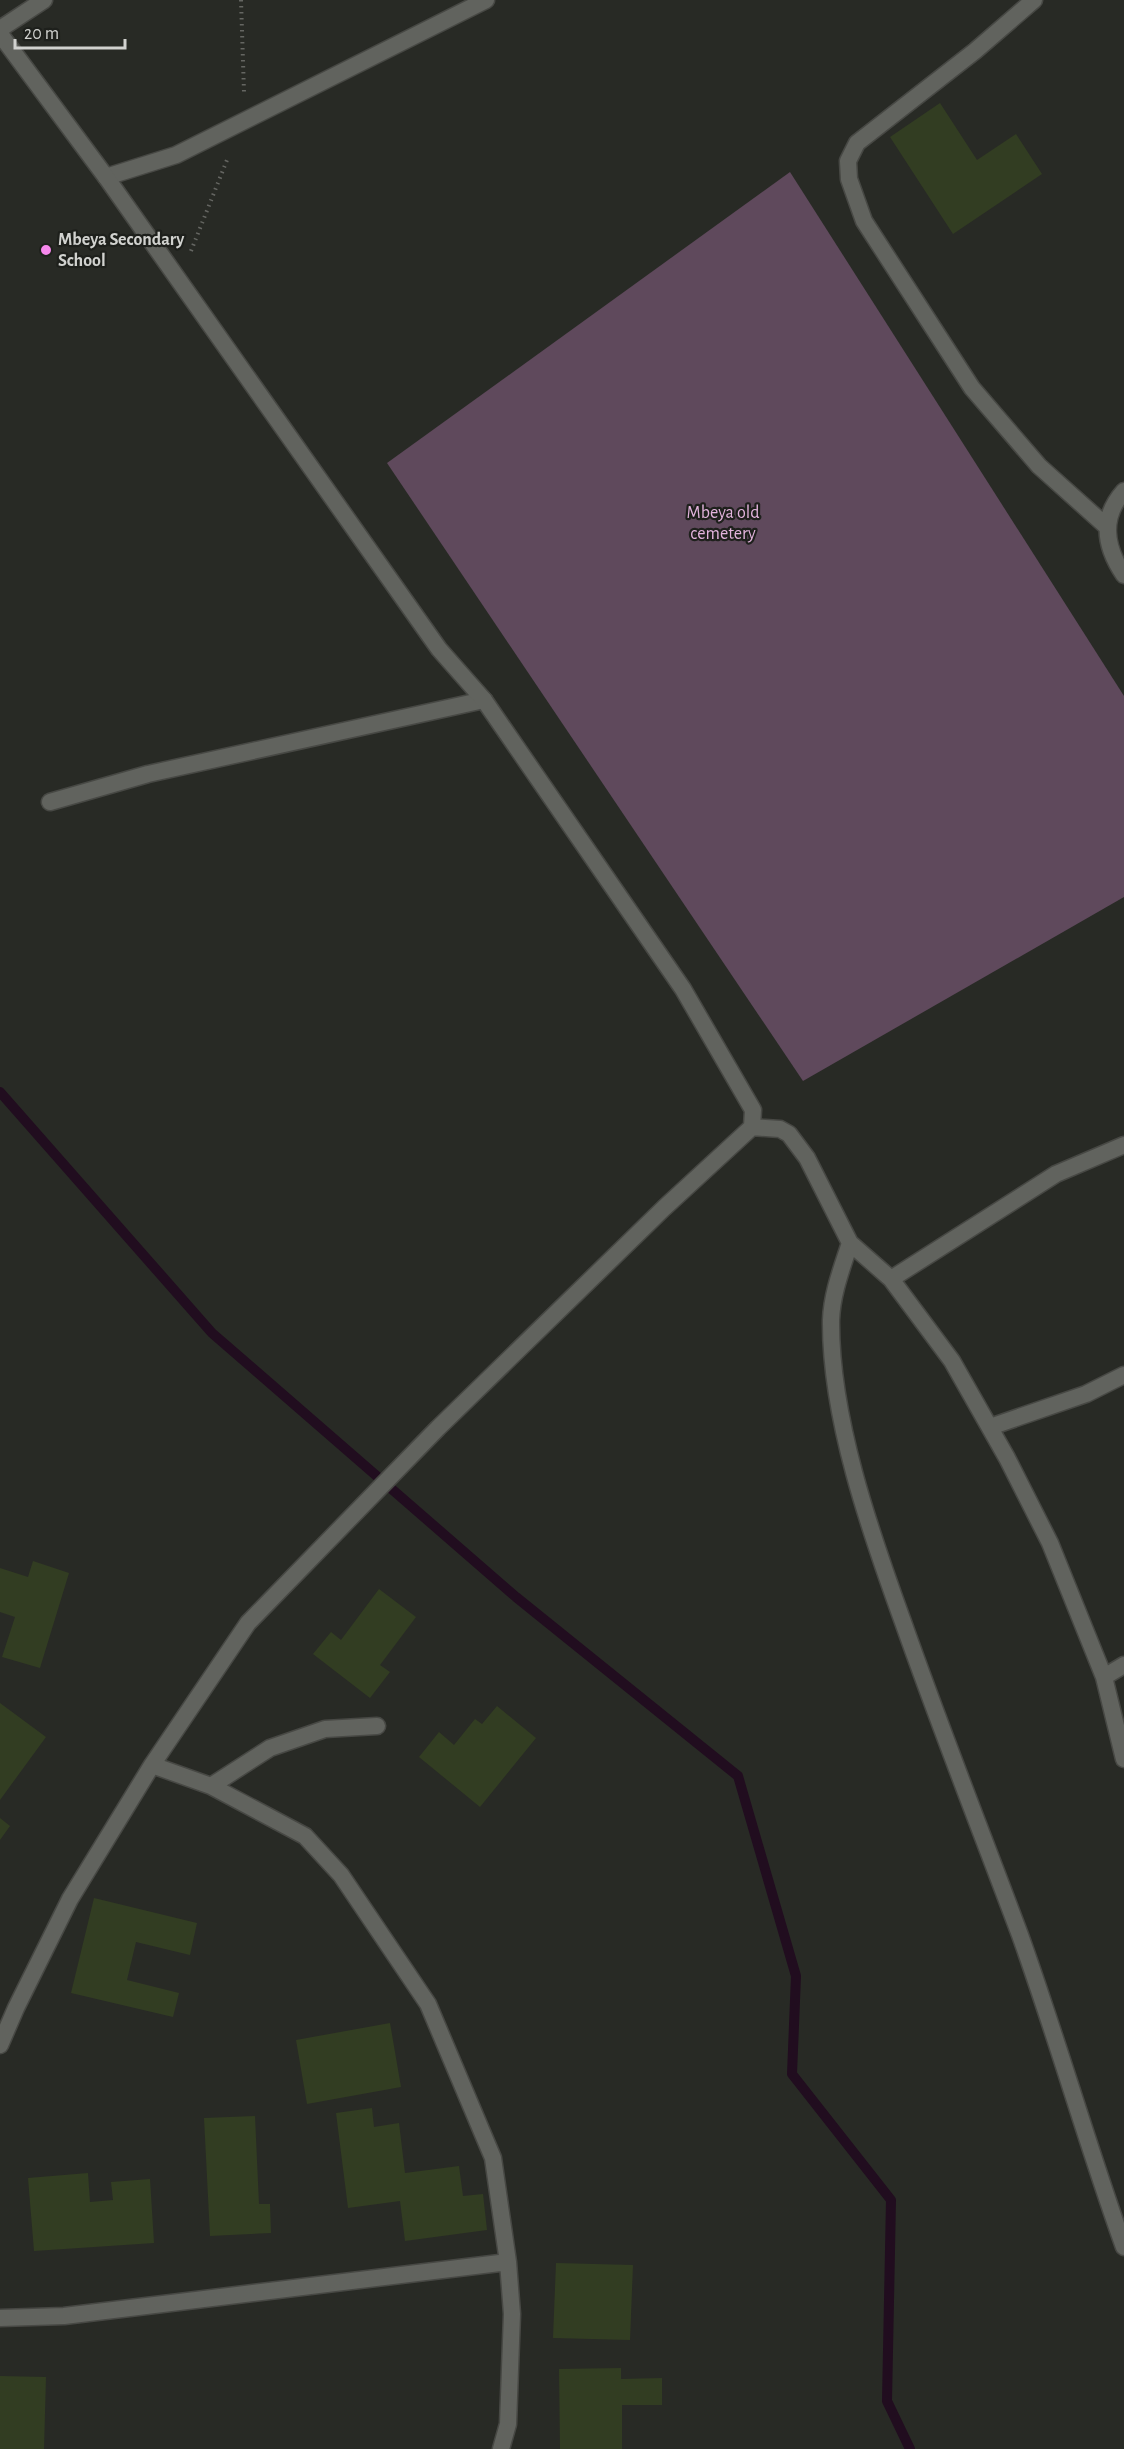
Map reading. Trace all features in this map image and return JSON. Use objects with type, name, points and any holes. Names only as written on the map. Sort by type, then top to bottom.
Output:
[{"type":"street","points":[[0,29],[44,0]]},
{"type":"street","points":[[106,177],[176,155],[486,0]]},
{"type":"street","points":[[1034,0],[975,51],[857,143],[848,161],[849,179],[864,221],[972,388],[1039,466],[1106,526]]},
{"type":"street","points":[[0,34],[106,177],[438,649],[484,700],[683,989],[753,1110],[752,1127],[664,1208],[438,1428],[248,1623],[152,1765],[70,1899],[16,2008],[0,2046]]},
{"type":"street","points":[[1124,491],[1117,499],[1106,526],[1107,541],[1124,575]]},
{"type":"street","points":[[50,802],[148,774],[484,700]]},
{"type":"street","points":[[752,1127],[780,1129],[789,1134],[807,1158],[850,1243],[891,1279],[952,1361],[990,1427],[1050,1543],[1104,1677],[1124,1759]]},
{"type":"street","points":[[891,1279],[1056,1174],[1124,1145]]},
{"type":"street","points":[[850,1243],[834,1292],[831,1318],[833,1369],[859,1492],[945,1741],[1020,1937],[1092,2158],[1124,2247]]},
{"type":"street","points":[[990,1427],[1086,1394],[1124,1375]]},
{"type":"street","points":[[1104,1677],[1124,1665]]},
{"type":"street","points":[[211,1786],[270,1748],[325,1729],[376,1726]]},
{"type":"street","points":[[152,1765],[211,1786],[305,1836],[341,1875],[428,2004],[493,2158],[508,2262],[512,2314],[508,2413],[501,2449]]},
{"type":"street","points":[[0,2319],[64,2316],[508,2262]]},
{"type":"path","points":[[177,278],[229,156],[239,125],[245,62],[242,0]]},
{"type":"green space","name":"Mbeya old cemetery","points":[[790,172],[1124,696],[1124,897],[803,1081],[387,463]]},
{"type":"building","points":[[940,103],[977,160],[1016,134],[1042,174],[953,234],[890,137]]},
{"type":"building","points":[[33,1561],[69,1573],[40,1668],[2,1657],[15,1617],[0,1612],[0,1568],[28,1577]]},
{"type":"building","points":[[379,1589],[416,1617],[380,1665],[390,1672],[370,1698],[313,1654],[331,1632],[341,1640]]},
{"type":"building","points":[[0,1703],[46,1737],[0,1800]]},
{"type":"building","points":[[497,1706],[536,1738],[480,1807],[419,1757],[439,1732],[454,1745],[475,1719],[482,1724]]},
{"type":"building","points":[[0,1818],[10,1826],[0,1840]]},
{"type":"building","points":[[94,1898],[197,1923],[190,1955],[136,1942],[127,1980],[179,1993],[173,2017],[71,1993]]},
{"type":"building","points":[[390,2023],[401,2087],[307,2104],[296,2040]]},
{"type":"building","points":[[372,2108],[374,2127],[399,2123],[405,2173],[459,2166],[463,2196],[483,2194],[487,2230],[405,2241],[400,2201],[348,2208],[336,2113]]},
{"type":"building","points":[[255,2116],[259,2204],[270,2204],[271,2233],[210,2236],[204,2118]]},
{"type":"building","points":[[88,2173],[90,2202],[113,2200],[111,2182],[150,2179],[154,2243],[34,2251],[28,2178]]},
{"type":"building","points":[[556,2263],[633,2265],[630,2340],[553,2338]]},
{"type":"building","points":[[621,2368],[621,2379],[662,2378],[662,2405],[622,2405],[622,2449],[560,2449],[559,2369]]},
{"type":"building","points":[[0,2376],[46,2377],[44,2449],[0,2449]]},
{"type":"waterway","points":[[0,1092],[212,1333],[516,1597],[738,1776],[796,1976],[792,2074],[891,2200],[887,2401],[910,2449]]},
{"type":"place","name":"Mbeya Secondary School","points":[[46,250]]}]
